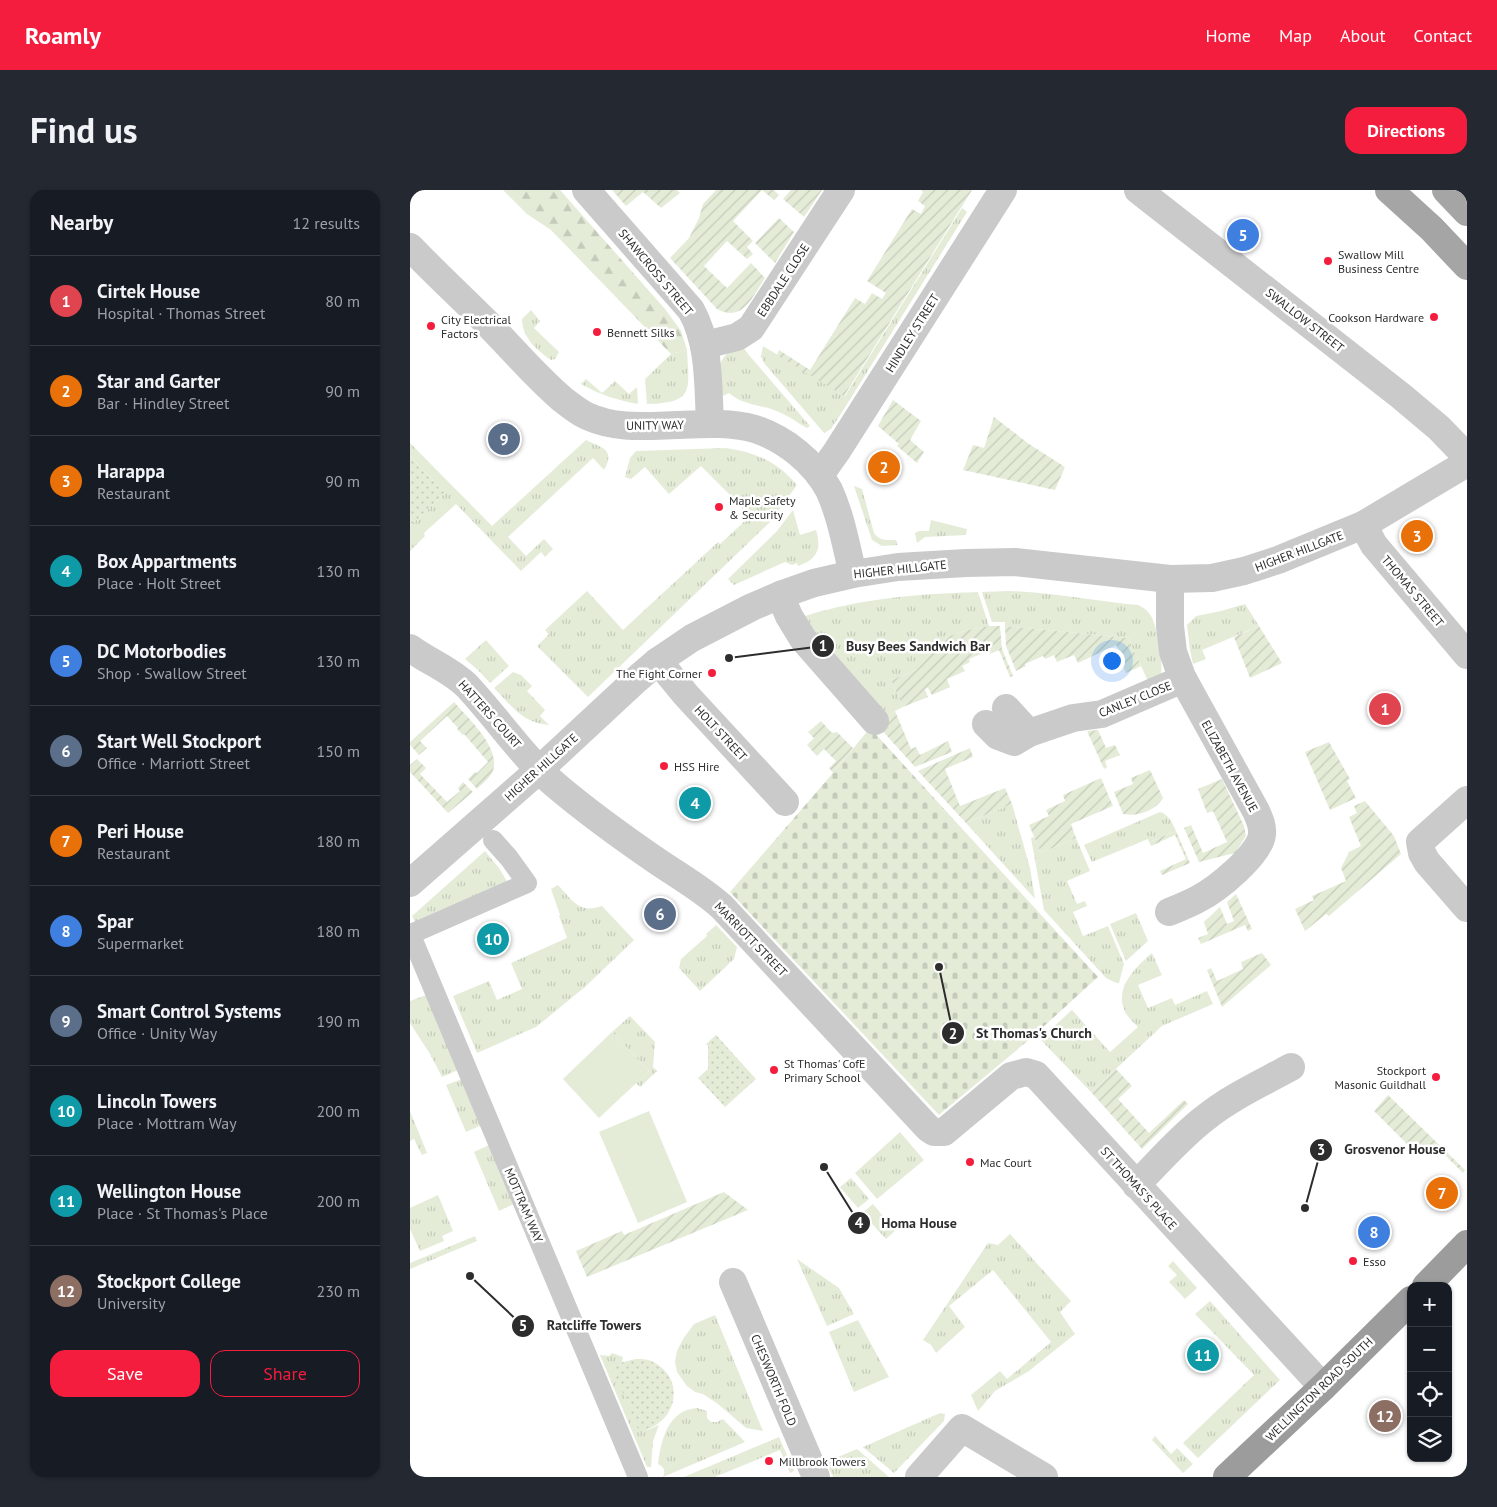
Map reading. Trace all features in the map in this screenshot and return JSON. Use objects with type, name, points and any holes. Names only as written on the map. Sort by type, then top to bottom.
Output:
[{"type":"highway","points":[[1430,1282],[1467,1244]]},
{"type":"highway","name":"WELLINGTON ROAD SOUTH","points":[[1227,1477],[1323,1387],[1407,1304]]},
{"type":"main road","points":[[1389,190],[1432,229],[1467,266]]},
{"type":"main road","points":[[1446,190],[1467,212]]},
{"type":"street","name":"SHAWCROSS STREET","points":[[586,190],[691,310],[699,325],[705,345],[710,424]]},
{"type":"street","name":"EBBDALE CLOSE","points":[[705,345],[737,337],[751,328],[841,190]]},
{"type":"street","name":"HINDLEY STREET","points":[[820,475],[1003,190]]},
{"type":"street","name":"SWALLOW STREET","points":[[1138,190],[1401,396],[1439,428],[1467,457]]},
{"type":"street","name":"UNITY WAY","points":[[410,246],[543,382],[585,416],[621,426],[710,424],[755,429],[782,442],[807,461],[820,475],[829,491],[837,511],[853,574]]},
{"type":"street","name":"HIGHER HILLGATE","points":[[410,883],[658,662],[684,643],[708,629],[780,595],[814,583],[853,574],[898,567],[966,563],[1016,562],[1170,579],[1212,578],[1244,571],[1278,560],[1363,525],[1467,463]]},
{"type":"street","name":"THOMAS STREET","points":[[1363,525],[1374,545],[1467,655]]},
{"type":"street","name":"ELIZABETH AVENUE","points":[[1170,579],[1170,626],[1173,652],[1183,679],[1256,811],[1263,832],[1255,850],[1229,879],[1199,899],[1170,912]]},
{"type":"street","points":[[780,595],[792,622],[803,639],[875,721]]},
{"type":"street","name":"HATTERS COURT","points":[[410,648],[448,671],[467,686],[539,770]]},
{"type":"street","name":"HOLT STREET","points":[[658,662],[686,695],[786,802]]},
{"type":"street","name":"CANLEY CLOSE","points":[[996,716],[1029,733],[1073,718],[1102,714],[1183,679]]},
{"type":"street","name":"MARRIOTT STREET","points":[[539,770],[596,818],[706,892],[717,902],[928,1128],[939,1134]]},
{"type":"street","points":[[1467,800],[1420,842],[1422,853],[1428,862],[1467,908]]},
{"type":"street","points":[[410,934],[527,883],[493,840]]},
{"type":"street","name":"MOTTRAM WAY","points":[[410,934],[638,1477]]},
{"type":"street","points":[[1136,1185],[1192,1128],[1206,1117],[1228,1102],[1291,1068]]},
{"type":"street","name":"ST THOMAS'S PLACE","points":[[939,1134],[947,1130],[1011,1076],[1020,1072],[1036,1075],[1323,1387]]},
{"type":"street","name":"CHESWORTH FOLD","points":[[733,1282],[816,1477]]},
{"type":"street","points":[[919,1477],[962,1428],[1044,1477]]},
{"type":"green space","points":[[503,190],[560,190],[665,309],[681,331],[687,350],[671,354],[551,230],[527,214]]},
{"type":"green space","points":[[612,190],[677,190],[680,193],[661,208],[643,192],[626,206]]},
{"type":"green space","points":[[716,190],[762,190],[733,221],[753,241],[747,247],[753,254],[747,259],[727,241],[704,266],[727,288],[751,263],[765,278],[746,306],[734,313],[717,309],[670,258],[689,238],[699,218],[703,204]]},
{"type":"green space","points":[[762,190],[774,190],[779,195],[774,200]]},
{"type":"green space","points":[[791,190],[822,190],[804,217],[783,199]]},
{"type":"green space","points":[[922,190],[972,190],[844,396],[777,355],[779,350],[810,370],[855,298],[865,304],[872,293],[882,299],[886,293],[867,281],[912,209],[921,214],[925,206],[918,201],[923,192]]},
{"type":"green space","points":[[962,208],[967,212],[844,409],[831,429],[824,433],[764,363],[761,356],[763,346],[845,396]]},
{"type":"green space","points":[[779,218],[794,232],[775,263],[755,243]]},
{"type":"green space","points":[[531,310],[540,321],[534,328],[559,352],[555,359],[551,360],[527,338],[522,319]]},
{"type":"green space","points":[[743,347],[810,426],[807,428],[776,411],[742,401],[729,393],[723,396],[718,380],[721,362],[728,353]]},
{"type":"green space","points":[[687,350],[688,384],[686,392],[674,401],[647,404],[645,379],[671,354]]},
{"type":"green space","points":[[586,379],[602,393],[615,381],[629,394],[637,387],[638,404],[616,399],[595,391],[581,384]]},
{"type":"green space","points":[[893,400],[921,421],[910,440],[924,452],[917,463],[878,426]]},
{"type":"green space","points":[[994,417],[1029,444],[1065,467],[1055,490],[963,470],[973,445],[984,448]]},
{"type":"green space","points":[[586,440],[602,447],[608,453],[604,470],[593,458],[508,537],[526,556],[544,539],[553,549],[545,557],[541,552],[521,571],[456,504],[424,533],[425,536],[410,551],[410,526],[445,493],[410,456],[410,443],[492,526]]},
{"type":"green space","points":[[726,448],[765,459],[781,470],[797,485],[769,523],[588,697],[537,646],[549,634],[545,630],[587,591],[623,630],[718,542],[720,544],[749,517],[740,506],[743,502],[732,497],[701,466],[669,494],[645,467],[631,479],[625,477],[630,458],[636,451]]},
{"type":"green space","points":[[410,456],[445,493],[410,526]]},
{"type":"green space","points":[[854,486],[862,489],[876,536],[886,540],[896,540],[898,545],[882,546],[872,540]]},
{"type":"green space","points":[[793,510],[800,535],[816,530],[818,548],[814,557],[798,566],[797,563],[792,565],[785,562],[734,585],[728,579],[777,531]]},
{"type":"green space","points":[[931,520],[967,529],[966,535],[925,537],[917,543],[915,533],[929,531]]},
{"type":"green space","points":[[1008,591],[1138,605],[1151,616],[1157,632],[1161,674],[1148,681],[1128,638],[1005,626],[1005,622],[992,622],[982,592]]},
{"type":"green space","points":[[978,592],[989,626],[949,636],[934,649],[916,670],[891,680],[903,707],[885,720],[813,633],[805,616],[869,601],[934,594]]},
{"type":"green space","points":[[1245,604],[1259,626],[1202,650],[1206,659],[1193,664],[1187,625],[1196,616]]},
{"type":"green space","points":[[989,626],[1000,626],[1002,649],[1013,676],[1010,677],[999,650],[990,654],[988,651],[969,659],[970,662],[962,666],[965,671],[947,679],[950,687],[932,695],[928,688],[925,689],[928,697],[903,707],[891,680],[916,670],[934,649],[949,636]]},
{"type":"green space","points":[[1005,626],[1128,638],[1141,666],[1126,673],[1119,657],[1122,655],[1116,645],[1078,663],[1074,655],[1057,662],[1054,655],[1045,659],[1043,656],[1025,664],[1026,666],[1016,671],[1006,646]]},
{"type":"green space","points":[[1259,626],[1282,663],[1250,678],[1234,637]]},
{"type":"green space","points":[[486,640],[509,666],[490,683],[465,659]]},
{"type":"green space","points":[[513,672],[521,675],[532,686],[527,691],[545,710],[540,716],[549,725],[540,724],[524,717],[494,688]]},
{"type":"green space","points":[[454,702],[482,734],[492,753],[493,771],[477,789],[468,779],[488,762],[447,716],[420,741],[427,748],[419,755],[410,745],[410,742]]},
{"type":"green space","points":[[895,711],[911,749],[916,747],[920,755],[948,741],[952,752],[915,767],[878,726]]},
{"type":"green space","points":[[821,721],[832,733],[837,732],[853,748],[833,773],[829,768],[836,761],[824,749],[817,756],[807,745],[814,738],[808,732]]},
{"type":"green space","points":[[870,728],[1098,977],[1031,1038],[939,1115],[730,892]]},
{"type":"green space","points":[[1098,730],[1106,748],[1115,745],[1120,755],[1105,761],[1107,767],[1104,769],[1087,731]]},
{"type":"green space","points":[[1329,742],[1350,779],[1347,781],[1356,798],[1330,810],[1305,752]]},
{"type":"green space","points":[[970,748],[973,757],[945,769],[960,806],[1005,788],[1012,804],[966,823],[918,771]]},
{"type":"green space","points":[[417,759],[426,768],[420,774],[447,802],[460,791],[458,788],[463,782],[473,792],[448,813],[410,772],[410,765]]},
{"type":"green space","points":[[1150,770],[1163,798],[1160,803],[1151,810],[1140,814],[1123,814],[1114,792],[1133,784],[1131,778]]},
{"type":"green space","points":[[1101,778],[1113,806],[1071,824],[1076,838],[1041,853],[1029,825],[1049,816],[1046,810],[1065,801],[1063,795]]},
{"type":"green space","points":[[1222,779],[1244,826],[1246,836],[1235,853],[1199,862],[1184,828],[1191,825],[1203,853],[1227,842],[1213,811],[1207,813],[1198,789]]},
{"type":"green space","points":[[1365,801],[1394,836],[1401,854],[1329,916],[1326,914],[1305,931],[1295,909],[1314,900],[1312,896],[1346,881],[1341,868],[1349,852],[1361,846],[1349,817],[1357,813],[1354,806]]},
{"type":"green space","points":[[1012,804],[1030,868],[1035,899],[966,823]]},
{"type":"green space","points":[[1160,812],[1168,817],[1176,831],[1149,842],[1148,839],[1092,862],[1084,845]]},
{"type":"green space","points":[[1176,831],[1190,863],[1162,875],[1160,871],[1186,859],[1175,835],[1151,846],[1149,842]]},
{"type":"green space","points":[[1034,837],[1041,853],[1076,838],[1090,871],[1067,881],[1077,904],[1085,901],[1087,906],[1073,912],[1083,936],[1108,926],[1124,964],[1119,983],[1106,978],[1044,910],[1031,838]]},
{"type":"green space","points":[[485,851],[499,868],[509,885],[416,924],[412,916]]},
{"type":"green space","points":[[558,885],[572,901],[582,907],[594,908],[602,906],[634,940],[585,987],[536,1027],[477,1053],[453,996],[489,981],[497,1000],[522,989],[511,963],[567,938],[551,889]]},
{"type":"green space","points":[[1236,894],[1252,929],[1248,931],[1245,925],[1201,944],[1198,938],[1208,934],[1204,922],[1220,907],[1227,924],[1234,921],[1227,902]]},
{"type":"green space","points":[[1136,913],[1148,941],[1126,961],[1110,924]]},
{"type":"green space","points":[[716,925],[737,947],[734,959],[700,991],[679,968],[681,959],[707,936],[706,934]]},
{"type":"green space","points":[[1152,953],[1162,975],[1138,985],[1148,1008],[1172,998],[1175,1005],[1207,991],[1213,1004],[1162,1026],[1091,1092],[1040,1039],[1072,1010],[1110,1052],[1138,1027],[1125,1012],[1122,992],[1134,970]]},
{"type":"green space","points":[[1262,953],[1271,965],[1222,1007],[1207,970],[1211,968],[1217,981],[1243,969],[1241,962]]},
{"type":"green space","points":[[426,995],[458,1070],[442,1077],[410,1023],[410,1001]]},
{"type":"green space","points":[[630,1016],[655,1042],[653,1067],[657,1071],[640,1087],[636,1083],[649,1071],[612,1032]]},
{"type":"green space","points":[[612,1032],[649,1071],[599,1118],[563,1079]]},
{"type":"green space","points":[[716,1035],[756,1079],[725,1107],[698,1078],[708,1069],[708,1046],[706,1044]]},
{"type":"green space","points":[[1116,1069],[1132,1086],[1118,1099],[1149,1133],[1184,1100],[1188,1104],[1142,1149],[1091,1092]]},
{"type":"green space","points":[[462,1079],[482,1125],[466,1132],[446,1085]]},
{"type":"green space","points":[[1388,1095],[1465,1170],[1463,1173],[1442,1152],[1437,1157],[1429,1148],[1425,1152],[1417,1144],[1412,1149],[1374,1111]]},
{"type":"green space","points":[[410,1111],[427,1153],[422,1155],[414,1139],[410,1141]]},
{"type":"green space","points":[[649,1111],[687,1202],[638,1223],[599,1132]]},
{"type":"green space","points":[[900,1132],[924,1160],[877,1199],[855,1173]]},
{"type":"green space","points":[[489,1145],[514,1204],[499,1211],[474,1152]]},
{"type":"green space","points":[[851,1178],[869,1199],[858,1208],[840,1187]]},
{"type":"green space","points":[[724,1192],[748,1210],[587,1277],[576,1251],[622,1231],[624,1235]]},
{"type":"green space","points":[[438,1195],[453,1231],[442,1236],[444,1241],[420,1251],[410,1229],[410,1208]]},
{"type":"green space","points":[[873,1204],[895,1231],[886,1239],[862,1213]]},
{"type":"green space","points":[[1010,1234],[1071,1301],[1060,1312],[1075,1334],[1029,1371],[995,1391],[978,1411],[971,1395],[1000,1371],[1007,1379],[1051,1342],[993,1270],[949,1306],[965,1327],[936,1353],[931,1345],[923,1340],[988,1243],[998,1245]]},
{"type":"green space","points":[[475,1236],[477,1241],[410,1269],[410,1263]]},
{"type":"green space","points":[[797,1259],[839,1288],[854,1314],[827,1326]]},
{"type":"green space","points":[[1173,1261],[1197,1288],[1185,1299],[1169,1282],[1177,1275],[1168,1266]]},
{"type":"green space","points":[[1210,1301],[1280,1380],[1198,1458],[1183,1443],[1254,1375],[1195,1314]]},
{"type":"green space","points":[[715,1315],[763,1431],[746,1428],[718,1404],[687,1386],[677,1372],[675,1362],[677,1351],[683,1339],[694,1324]]},
{"type":"green space","points":[[858,1320],[889,1377],[854,1392],[829,1332]]},
{"type":"green space","points":[[612,1353],[623,1357],[622,1362],[619,1363],[647,1430],[659,1425],[653,1441],[651,1467],[647,1467],[600,1355],[609,1356]]},
{"type":"green space","points":[[644,1359],[655,1363],[665,1371],[674,1391],[673,1402],[669,1412],[662,1421],[652,1427],[639,1431],[612,1368],[619,1363]]},
{"type":"green space","points":[[697,1408],[707,1411],[707,1418],[711,1422],[723,1419],[745,1442],[663,1477],[664,1469],[658,1464],[664,1436],[673,1420],[679,1414]]},
{"type":"green space","points":[[940,1413],[945,1414],[944,1421],[894,1473],[863,1447]]},
{"type":"green space","points":[[1155,1436],[1171,1454],[1177,1448],[1193,1464],[1183,1473],[1152,1440]]},
{"type":"green space","points":[[779,1437],[794,1471],[790,1473],[780,1450],[715,1477],[684,1477]]},
{"type":"green space","points":[[857,1449],[889,1477],[833,1477],[826,1462]]},
{"type":"place","name":"DC Motorbodies","points":[[1243,235]]},
{"type":"place","name":"Swallow Mill Business Centre","points":[[1328,261]]},
{"type":"place","name":"Cookson Hardware","points":[[1434,317]]},
{"type":"place","name":"City Electrical Factors","points":[[431,326]]},
{"type":"place","name":"Bennett Silks","points":[[597,332]]},
{"type":"place","name":"Smart Control Systems","points":[[504,439]]},
{"type":"place","name":"Star and Garter","points":[[884,467]]},
{"type":"place","name":"Maple Safety & Security","points":[[719,507]]},
{"type":"place","name":"Harappa","points":[[1417,536]]},
{"type":"place","name":"Busy Bees Sandwich Bar","points":[[729,658]]},
{"type":"place","name":"The Fight Corner","points":[[712,673]]},
{"type":"place","name":"Cirtek House","points":[[1385,709]]},
{"type":"place","name":"HSS Hire","points":[[664,766]]},
{"type":"place","name":"Box Appartments","points":[[695,803]]},
{"type":"place","name":"Start Well Stockport","points":[[660,914]]},
{"type":"place","name":"Lincoln Towers","points":[[493,939]]},
{"type":"place","name":"St Thomas's Church","points":[[939,967]]},
{"type":"place","name":"St Thomas' CofE Primary School","points":[[774,1070]]},
{"type":"place","name":"Stockport Masonic Guildhall","points":[[1436,1077]]},
{"type":"place","name":"Mac Court","points":[[970,1162]]},
{"type":"place","name":"Homa House","points":[[824,1167]]},
{"type":"place","name":"Peri House","points":[[1442,1193]]},
{"type":"place","name":"Grosvenor House","points":[[1305,1208]]},
{"type":"place","name":"Spar","points":[[1374,1232]]},
{"type":"place","name":"Esso","points":[[1353,1261]]},
{"type":"place","name":"Ratcliffe Towers","points":[[470,1276]]},
{"type":"place","name":"Wellington House","points":[[1203,1355]]},
{"type":"place","name":"Stockport College","points":[[1385,1416]]},
{"type":"place","name":"Millbrook Towers","points":[[769,1461]]}]
